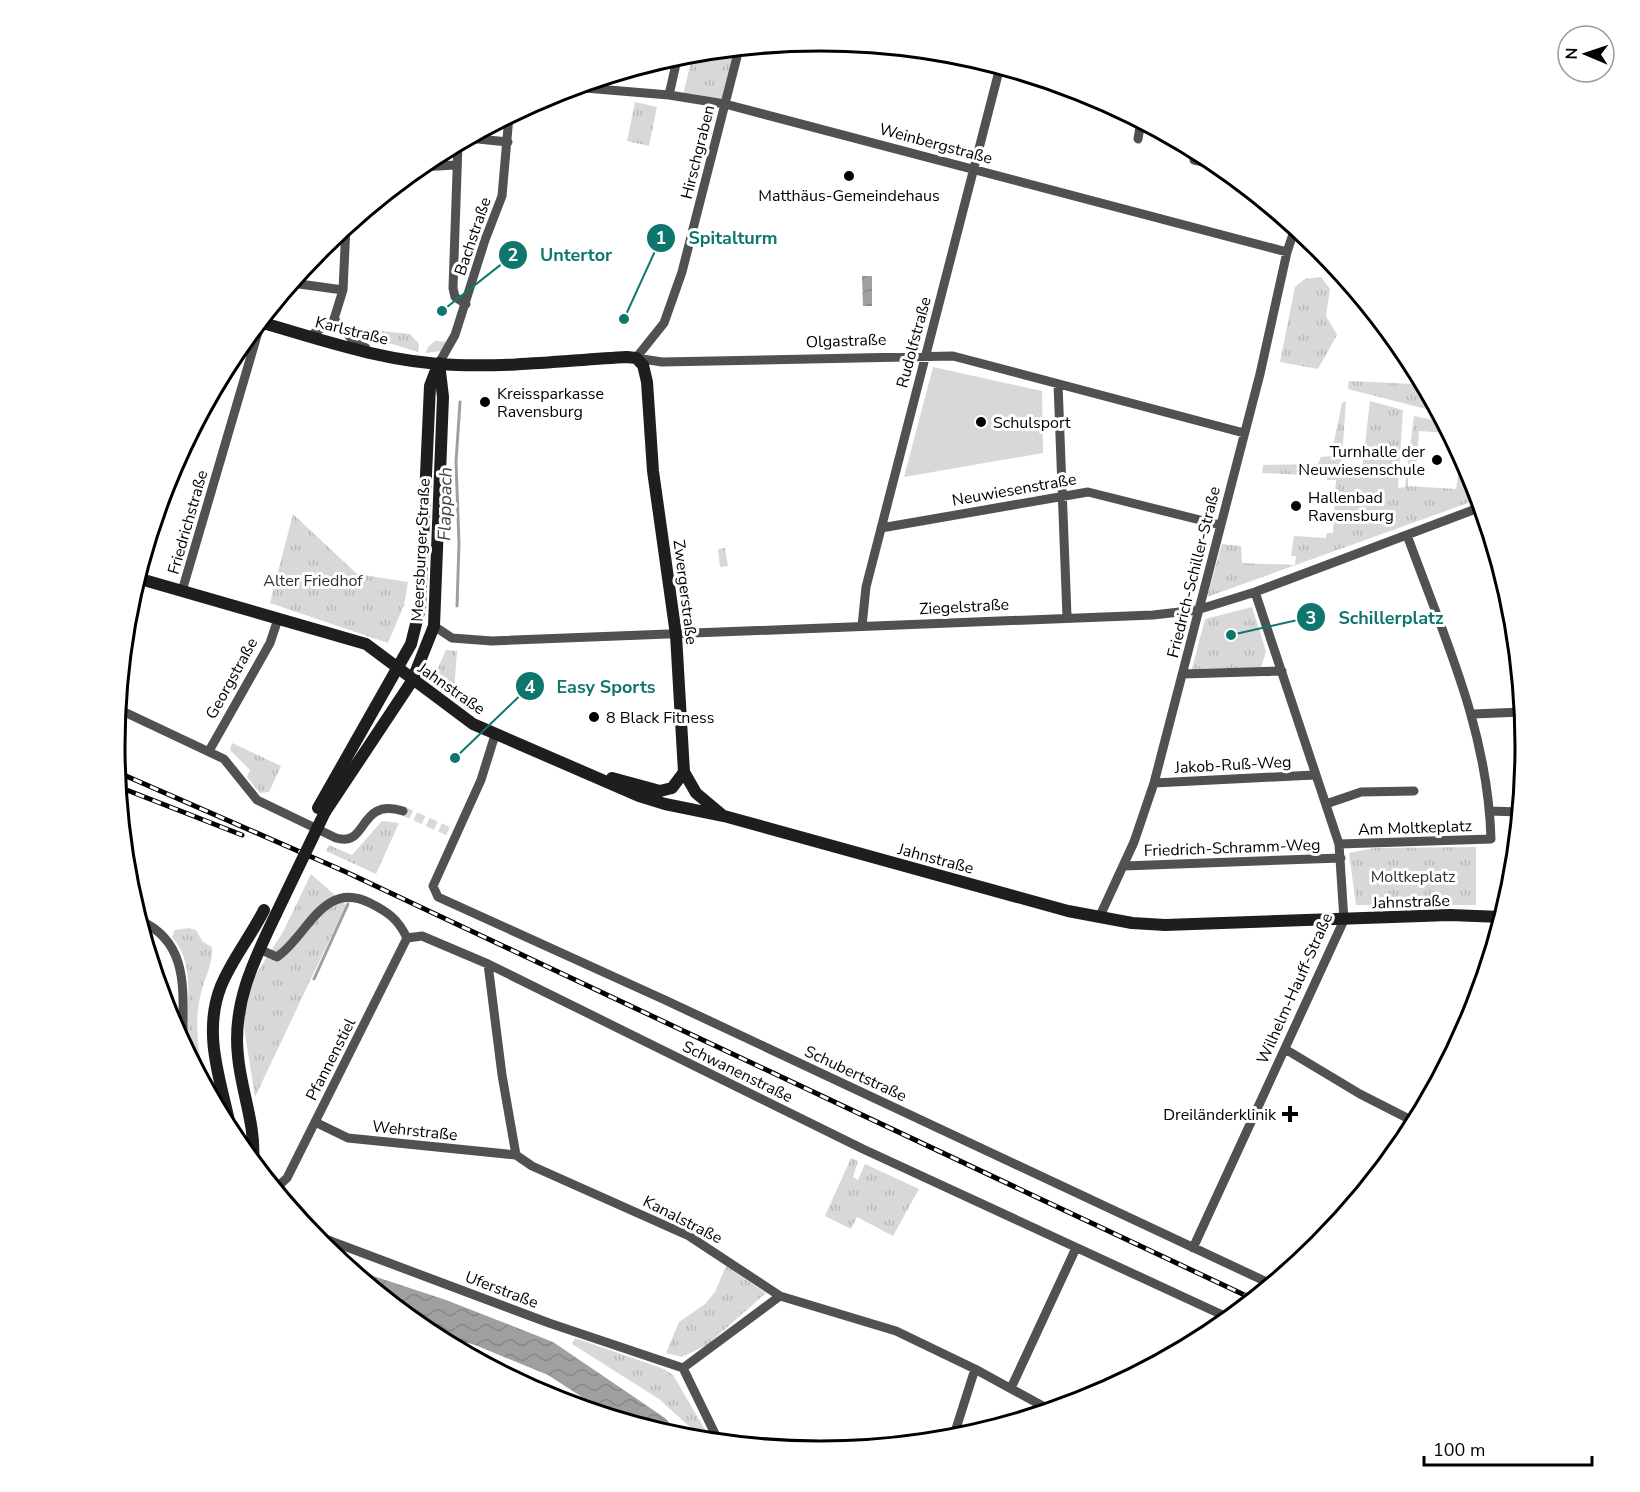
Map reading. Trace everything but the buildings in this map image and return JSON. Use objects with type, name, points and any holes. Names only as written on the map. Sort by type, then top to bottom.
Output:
[{"type":"main road","name":"Karlstraße","points":[[268,324],[309,337],[389,356],[439,363]]},
{"type":"main road","name":"Olgastraße","points":[[439,363],[502,365],[636,358]]},
{"type":"main road","name":"Zwergerstraße","points":[[636,358],[643,365],[647,382],[653,471],[676,635],[684,772]]},
{"type":"main road","name":"Meersburger Straße","points":[[321,810],[412,681],[434,626],[443,397],[439,363]]},
{"type":"main road","name":"Meersburger Straße","points":[[225,1105],[215,1064],[213,1020],[220,988],[270,912],[349,749],[411,644],[420,608],[430,386],[439,363]]},
{"type":"main road","name":"Georgstraße","points":[[145,580],[366,644],[398,669]]},
{"type":"main road","name":"Jahnstraße","points":[[398,669],[472,724],[665,804],[724,816],[1100,918],[1165,925],[1450,915],[1493,917]]},
{"type":"main road","points":[[593,776],[615,778],[660,791],[672,788],[684,772],[696,793],[724,816]]},
{"type":"main road","name":"Meersburger Straße","points":[[252,1146],[250,1118],[237,1055],[237,1018],[249,971],[259,949],[270,912]]},
{"type":"street","name":"Hirschgraben","points":[[636,358],[664,323],[682,272],[737,56]]},
{"type":"street","points":[[669,95],[676,66]]},
{"type":"street","name":"Rudolfstraße","points":[[862,626],[866,587],[998,75]]},
{"type":"street","name":"Weinbergstraße","points":[[595,89],[669,95],[724,104],[975,168],[1078,198],[1287,252]]},
{"type":"street","name":"Bachstraße","points":[[439,363],[455,335],[485,240],[502,196],[509,125]]},
{"type":"street","points":[[1138,139],[1140,129]]},
{"type":"street","points":[[483,138],[508,142]]},
{"type":"street","name":"Bachstraße","points":[[457,153],[453,288],[455,297],[466,304]]},
{"type":"street","points":[[438,165],[456,165]]},
{"type":"street","name":"Friedrich-Schiller-Straße","points":[[1100,918],[1124,866],[1154,783],[1292,237]]},
{"type":"street","points":[[309,337],[334,318],[343,290],[345,239]]},
{"type":"street","points":[[301,284],[343,290]]},
{"type":"street","points":[[334,318],[356,344],[389,356]]},
{"type":"street","name":"Friedrichstraße","points":[[182,591],[255,342]]},
{"type":"street","name":"Olgastraße","points":[[636,358],[662,362],[953,356],[1244,433]]},
{"type":"street","points":[[1058,384],[1067,616]]},
{"type":"street","name":"Neuwiesenstraße","points":[[881,528],[1088,492],[1220,525]]},
{"type":"street","name":"Ziegelstraße","points":[[434,626],[452,638],[492,641],[676,635],[1067,616],[1153,615],[1197,610],[1255,592],[1473,510]]},
{"type":"street","points":[[1407,535],[1473,714],[1485,765],[1490,811],[1512,812]]},
{"type":"street","name":"Wilhelm-Hauff-Straße","points":[[1193,1248],[1344,920],[1339,844],[1314,775],[1255,592]]},
{"type":"street","name":"Georgstraße","points":[[209,751],[270,643],[278,619]]},
{"type":"street","points":[[1183,674],[1282,671]]},
{"type":"street","points":[[1473,714],[1514,712]]},
{"type":"street","points":[[126,713],[209,751],[231,765],[248,793],[257,800],[344,840],[352,838],[375,809],[388,806],[403,810]]},
{"type":"street","name":"Schubertstraße","points":[[495,735],[481,780],[452,833],[433,886],[438,897],[675,1005],[1264,1281]]},
{"type":"street","name":"Jakob-Ruß-Weg","points":[[1154,783],[1314,775]]},
{"type":"street","points":[[1326,804],[1361,792],[1414,791]]},
{"type":"street","name":"Am Moltkeplatz","points":[[1339,844],[1491,839],[1490,811]]},
{"type":"street","name":"Friedrich-Schramm-Weg","points":[[1124,866],[1341,858]]},
{"type":"street","points":[[259,949],[277,957],[286,951],[313,915],[332,901],[351,897],[392,914],[406,938]]},
{"type":"street","points":[[148,924],[156,927],[174,948],[181,974],[182,1021]]},
{"type":"street","name":"Schwanenstraße","points":[[406,938],[422,936],[488,964],[801,1119],[1220,1314]]},
{"type":"street","name":"Pfannenstiel","points":[[281,1184],[287,1178],[406,938]]},
{"type":"street","points":[[488,964],[502,1075],[516,1155]]},
{"type":"street","points":[[1285,1049],[1360,1094],[1407,1118]]},
{"type":"street","name":"Wehrstraße","points":[[315,1122],[348,1138],[516,1155]]},
{"type":"street","name":"Kanalstraße","points":[[516,1155],[532,1166],[689,1236],[780,1296],[875,1323],[975,1369],[1041,1405]]},
{"type":"street","name":"Uferstraße","points":[[335,1243],[549,1323],[683,1368]]},
{"type":"street","points":[[1011,1388],[1076,1248]]},
{"type":"street","points":[[714,1433],[683,1368],[780,1296]]},
{"type":"street","points":[[956,1428],[975,1369]]},
{"type":"green space","points":[[733,57],[722,101],[683,95],[691,63]]},
{"type":"green space","points":[[725,58],[721,81],[707,78],[710,60]]},
{"type":"green space","points":[[635,102],[657,107],[649,146],[627,141]]},
{"type":"green space","points":[[1321,277],[1330,289],[1326,316],[1337,335],[1318,369],[1280,362],[1295,287],[1305,279]]},
{"type":"green space","points":[[354,328],[410,334],[419,344],[418,352],[352,336],[350,330]]},
{"type":"green space","points":[[435,341],[449,342],[441,351],[426,353],[428,347]]},
{"type":"green space","name":"Schulsport","points":[[933,367],[1042,391],[1043,453],[904,477]]},
{"type":"green space","points":[[1349,381],[1413,384],[1427,409],[1348,389]]},
{"type":"green space","points":[[1346,401],[1341,470],[1362,470],[1370,401],[1403,410],[1398,488],[1405,487],[1414,416],[1433,420],[1440,432],[1419,431],[1416,469],[1408,469],[1408,486],[1456,489],[1458,472],[1470,502],[1207,597],[1222,544],[1241,546],[1242,563],[1295,565],[1296,556],[1291,556],[1294,536],[1326,538],[1327,533],[1333,533],[1336,480],[1327,480],[1327,476],[1262,473],[1263,465],[1318,464],[1321,457],[1331,456],[1342,403]]},
{"type":"green space","points":[[1374,446],[1399,448],[1396,494],[1370,492]]},
{"type":"green space","name":"Alter Friedhof","points":[[293,514],[357,574],[408,582],[404,605],[388,643],[270,603]]},
{"type":"green space","points":[[725,548],[728,566],[720,567],[718,549]]},
{"type":"green space","points":[[1252,607],[1266,651],[1261,668],[1192,669],[1205,619]]},
{"type":"green space","points":[[446,650],[457,651],[454,692],[434,677]]},
{"type":"green space","points":[[232,743],[281,766],[269,792],[260,793],[247,777],[250,770],[230,750]]},
{"type":"green space","points":[[382,821],[399,823],[376,874],[326,851],[329,845],[352,855]]},
{"type":"green space","name":"Moltkeplatz","points":[[1476,847],[1476,905],[1356,905],[1349,853],[1374,848]]},
{"type":"green space","points":[[311,874],[346,905],[255,1097],[243,1021],[251,982],[283,932]]},
{"type":"green space","points":[[189,928],[196,930],[203,942],[212,947],[197,1017],[201,1061],[187,1032],[188,978],[180,949],[172,937],[175,930]]},
{"type":"green space","points":[[851,1158],[858,1161],[853,1177],[858,1180],[865,1164],[919,1189],[893,1236],[857,1217],[851,1229],[825,1216]]},
{"type":"green space","points":[[726,1266],[766,1293],[707,1345],[682,1357],[666,1353],[679,1322],[705,1304],[715,1292]]},
{"type":"green space","points":[[575,1338],[664,1369],[673,1375],[706,1431],[692,1429],[659,1399],[572,1344]]},
{"type":"water","points":[[862,276],[872,276],[872,306],[863,306]]},
{"type":"water","points":[[369,1275],[446,1300],[553,1342],[665,1418],[672,1425],[587,1400],[548,1375],[460,1341],[434,1324]]},
{"type":"waterway","name":"Flappach","points":[[457,606],[459,543],[456,462],[460,402]]},
{"type":"waterway","name":"Flappach","points":[[314,979],[348,904]]},
{"type":"tunnel","points":[[403,811],[448,831]]},
{"type":"railway","points":[[126,776],[346,872],[1245,1295]]},
{"type":"railway","points":[[126,790],[242,835]]},
{"type":"place","name":"Matthäus-Gemeindehaus","points":[[849,176]]},
{"type":"place","name":"Untertor","points":[[442,311]]},
{"type":"place","name":"Spitalturm","points":[[624,319]]},
{"type":"place","name":"Kreissparkasse Ravensburg","points":[[485,402]]},
{"type":"place","name":"Schulsport","points":[[981,422]]},
{"type":"place","name":"Turnhalle der Neuwiesenschule","points":[[1437,460]]},
{"type":"place","name":"Hallenbad Ravensburg","points":[[1296,506]]},
{"type":"place","name":"Schillerplatz","points":[[1231,635]]},
{"type":"place","name":"8 Black Fitness","points":[[594,717]]},
{"type":"place","name":"Easy Sports","points":[[455,758]]},
{"type":"place","name":"Dreiländerklinik","points":[[1290,1114]]}]
